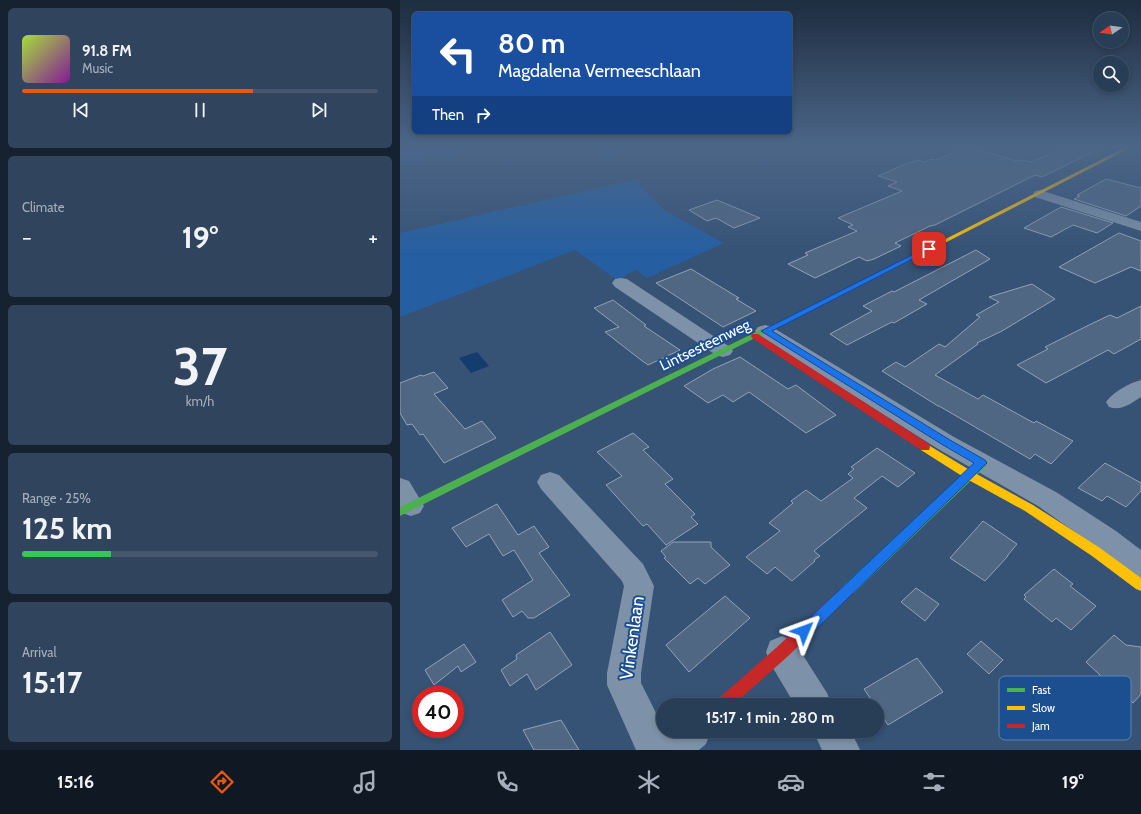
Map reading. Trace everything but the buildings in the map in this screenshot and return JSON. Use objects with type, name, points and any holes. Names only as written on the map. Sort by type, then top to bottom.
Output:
[{"type":"street","name":"Lintsesteenweg","points":[[404,502],[723,351],[1063,182]]},
{"type":"street","points":[[1040,194],[1141,227]]},
{"type":"street","points":[[621,283],[723,351]]},
{"type":"street","points":[[760,333],[946,443],[975,469],[1047,520],[1096,552],[1141,585]]},
{"type":"street","points":[[1117,402],[1141,386]]},
{"type":"street","points":[[975,469],[1047,499],[1106,539],[1141,566]]},
{"type":"street","points":[[730,698],[782,652],[975,469]]},
{"type":"street","name":"Vinkenlaan","points":[[550,482],[633,573],[639,586],[624,673],[624,685],[655,750]]},
{"type":"street","points":[[782,652],[811,698]]},
{"type":"street","points":[[671,750],[684,738]]},
{"type":"street","points":[[835,738],[842,750]]},
{"type":"shaded area","points":[[624,182],[639,182],[643,189],[664,210],[724,243],[647,278],[636,270],[617,280],[575,250],[400,317],[400,233]]},
{"type":"shaded area","points":[[477,352],[489,366],[471,373],[459,358]]},
{"type":"traffic: fast","points":[[400,512],[765,331]]},
{"type":"traffic: fast","points":[[849,589],[982,463]]},
{"type":"traffic: slow","points":[[929,249],[1061,182]]},
{"type":"traffic: slow","points":[[925,447],[969,475],[1029,508],[1096,552],[1141,585]]},
{"type":"traffic: jam","points":[[765,331],[929,249]]},
{"type":"traffic: jam","points":[[755,336],[925,447]]},
{"type":"traffic: jam","points":[[730,698],[782,652],[849,589]]},
{"type":"route","points":[[804,631],[982,463],[946,443],[766,331],[929,249]]}]
